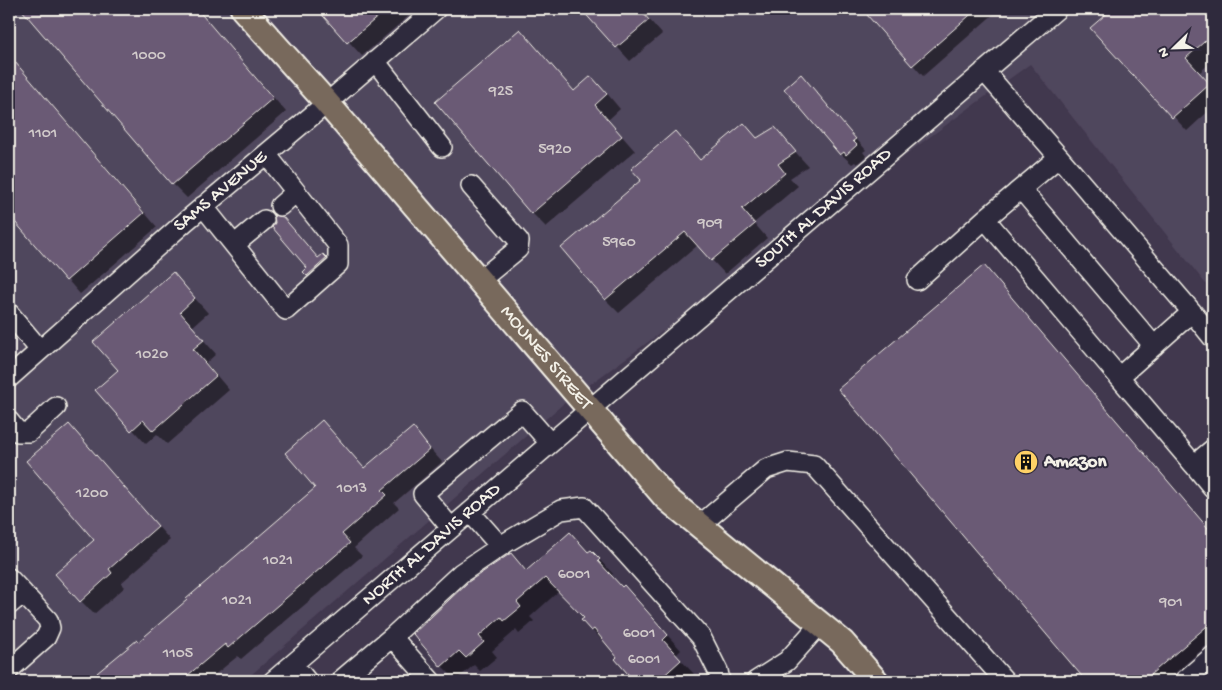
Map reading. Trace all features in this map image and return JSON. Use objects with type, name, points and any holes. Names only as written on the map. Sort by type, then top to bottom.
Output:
[{"type":"main road","name":"MOUNES STREET","points":[[243,9],[327,103],[666,498],[842,642],[876,681]]},
{"type":"street","name":"SAMS AVENUE","points":[[9,378],[203,206],[436,9]]},
{"type":"street","name":"SOUTH AL DAVIS ROAD","points":[[590,409],[1057,9]]},
{"type":"street","points":[[375,61],[442,147]]},
{"type":"street","points":[[984,71],[1059,156],[1213,338]]},
{"type":"street","points":[[203,206],[286,310],[338,264],[338,245],[266,154]]},
{"type":"street","points":[[917,280],[1059,156]]},
{"type":"street","points":[[472,186],[519,241],[518,248],[479,281]]},
{"type":"street","points":[[1016,193],[1021,190],[1154,346]]},
{"type":"street","points":[[280,206],[296,192]]},
{"type":"street","points":[[985,219],[1213,488]]},
{"type":"street","points":[[234,245],[264,220]]},
{"type":"street","points":[[1119,376],[1192,312]]},
{"type":"street","points":[[9,313],[40,350]]},
{"type":"street","points":[[9,421],[18,432],[29,432],[56,407]]},
{"type":"street","name":"NORTH AL DAVIS ROAD","points":[[273,681],[590,409]]},
{"type":"street","points":[[451,528],[423,494],[522,411],[550,443]]},
{"type":"street","points":[[1194,466],[1213,448]]},
{"type":"street","points":[[700,525],[766,469],[788,462],[814,465],[1005,681]]},
{"type":"street","points":[[340,681],[392,637],[461,573],[500,546],[562,510],[584,507],[701,637],[718,671],[720,681]]},
{"type":"street","points":[[470,512],[500,546]]},
{"type":"street","points":[[9,578],[16,599],[48,620],[50,628],[46,637],[9,670]]},
{"type":"street","points":[[756,681],[787,661],[820,624]]},
{"type":"street","points":[[392,637],[431,681]]},
{"type":"street","points":[[1184,681],[1213,656]]},
{"type":"street","points":[[293,664],[307,681]]},
{"type":"shaded area","points":[[9,9],[1213,9],[1213,293],[1030,64],[563,404],[244,681],[9,681]]},
{"type":"building","points":[[21,9],[151,9],[155,14],[161,9],[197,9],[273,98],[172,185]]},
{"type":"building","points":[[317,9],[387,9],[347,43]]},
{"type":"building","points":[[581,9],[640,9],[649,20],[616,48]]},
{"type":"building","points":[[874,9],[977,9],[912,66],[867,15]]},
{"type":"building","points":[[1112,9],[1213,9],[1213,34],[1186,58],[1210,84],[1172,118],[1090,28]]},
{"type":"building","points":[[520,29],[574,91],[591,76],[607,94],[595,105],[622,136],[531,214],[435,102]]},
{"type":"building","points":[[9,55],[144,213],[66,281],[9,215]]},
{"type":"building","points":[[801,74],[856,139],[853,141],[857,145],[846,155],[844,152],[840,155],[784,89]]},
{"type":"building","points":[[744,123],[757,138],[775,127],[796,152],[778,164],[785,173],[742,209],[755,224],[711,261],[685,232],[605,300],[561,248],[641,180],[631,169],[675,131],[700,160]]},
{"type":"building","points":[[274,215],[283,217],[318,258],[323,254],[327,258],[307,276],[303,272],[307,268],[272,227],[275,223]]},
{"type":"building","name":"Amazon","points":[[984,265],[1213,534],[1213,621],[1143,681],[1086,681],[838,389]]},
{"type":"building","points":[[173,272],[195,298],[180,312],[204,340],[193,349],[216,376],[153,431],[143,420],[131,431],[95,390],[118,370],[93,342]]},
{"type":"building","points":[[322,420],[364,468],[413,427],[430,449],[382,490],[387,495],[342,534],[350,543],[228,648],[225,644],[181,681],[104,681],[97,673],[137,640],[138,642],[315,488],[285,453]]},
{"type":"building","points":[[69,424],[158,526],[109,569],[112,573],[80,602],[55,574],[94,540],[26,461]]},
{"type":"building","points":[[570,532],[588,552],[591,550],[600,559],[598,561],[622,587],[624,585],[668,635],[663,640],[681,660],[658,681],[634,681],[615,659],[617,657],[594,629],[591,631],[581,620],[584,618],[545,578],[517,602],[521,607],[504,621],[501,617],[479,636],[484,642],[466,658],[459,651],[441,667],[413,634],[468,582],[511,553],[526,571]]},
{"type":"place","name":"Amazon","points":[[1026,462]]}]
